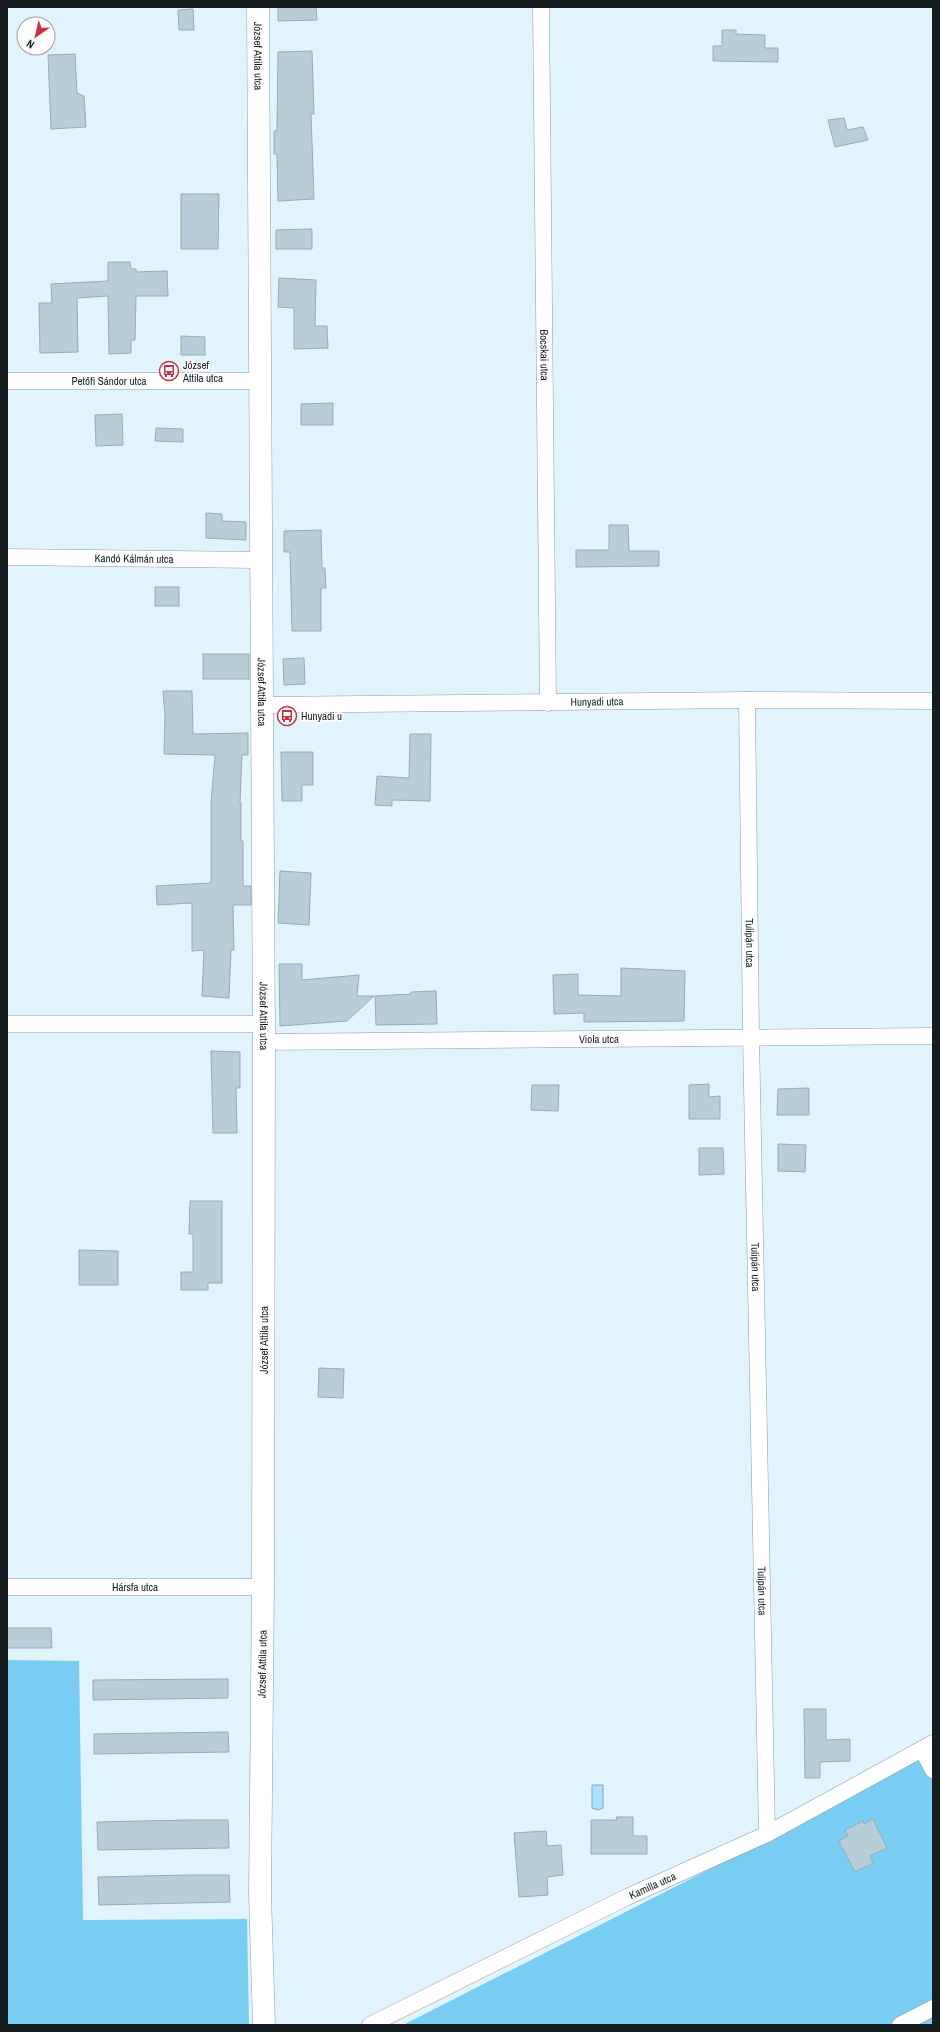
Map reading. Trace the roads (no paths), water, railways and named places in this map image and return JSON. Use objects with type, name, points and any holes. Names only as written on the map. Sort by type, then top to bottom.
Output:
[{"type":"street","name":"József Attila utca","points":[[258,7],[264,1033],[263,1587],[260,1894],[264,2025]]},
{"type":"street","name":"Bocskai utca","points":[[541,7],[548,703]]},
{"type":"street","name":"Petőfi Sándor utca","points":[[7,381],[259,381]]},
{"type":"street","name":"Kandó Kálmán utca","points":[[7,557],[262,560]]},
{"type":"street","name":"Hunyadi utca","points":[[262,705],[747,700],[933,701]]},
{"type":"street","name":"Tulipán utca","points":[[747,700],[751,1037],[767,1834]]},
{"type":"street","name":"Viola utca","points":[[7,1024],[264,1033],[751,1037],[933,1036]]},
{"type":"street","name":"Hársfa utca","points":[[7,1587],[263,1587]]},
{"type":"street","name":"Kamilla utca","points":[[370,2025],[627,1897],[767,1834],[928,1746]]},
{"type":"street","points":[[928,1746],[933,1770]]},
{"type":"street","points":[[900,2025],[933,2008]]},
{"type":"place","name":"József Attila utca","points":[[169,371]]},
{"type":"place","name":"Hunyadi u","points":[[287,716]]}]
